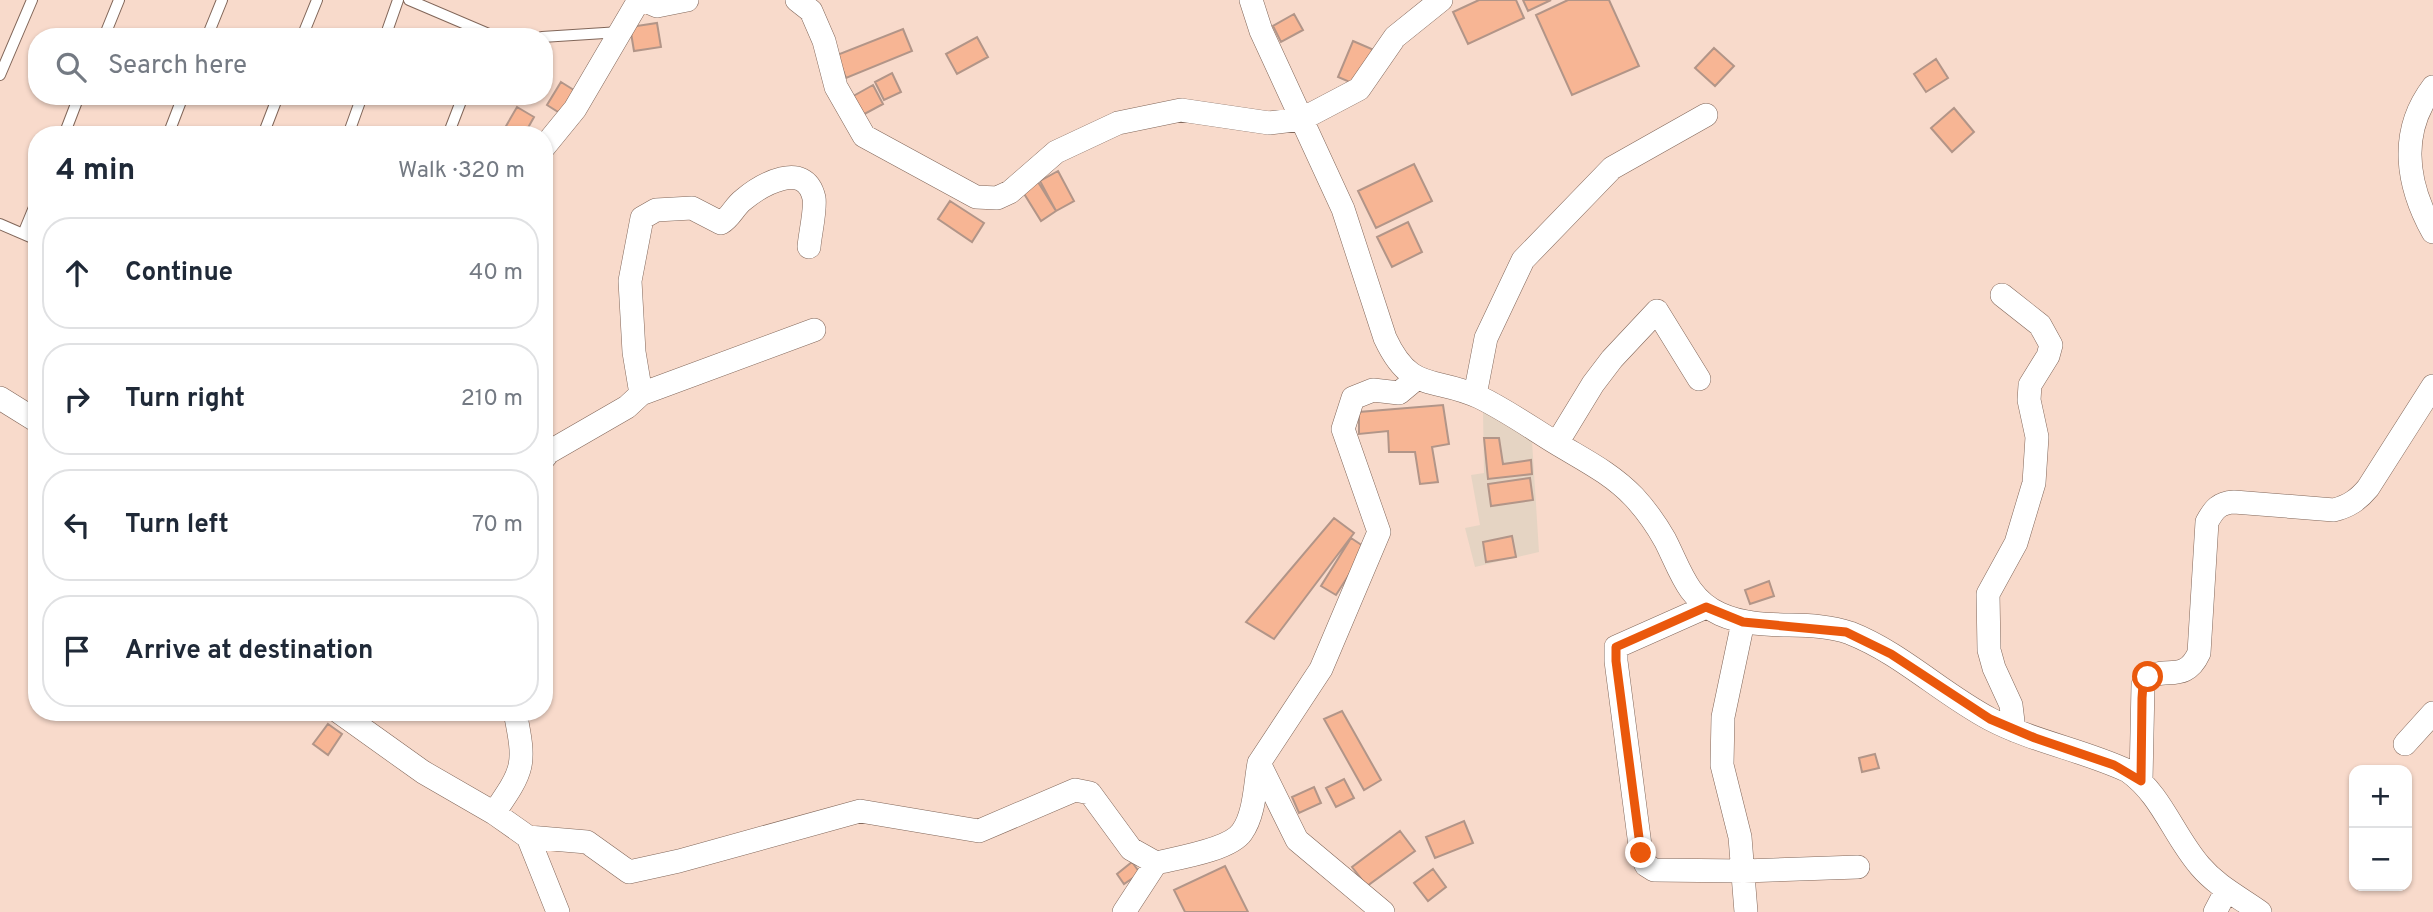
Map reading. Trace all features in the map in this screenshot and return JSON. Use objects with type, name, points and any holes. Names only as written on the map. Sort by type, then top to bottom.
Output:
[{"type":"street","points":[[553,136],[575,109],[641,0],[657,6],[687,0]]},
{"type":"street","points":[[797,0],[811,11],[824,41],[836,87],[864,135],[976,197],[997,198],[1010,192],[1056,152],[1118,123],[1181,110],[1269,123],[1302,119],[1359,89],[1395,37],[1441,0]]},
{"type":"street","points":[[1251,0],[1261,31],[1343,209],[1385,338],[1392,354],[1402,366],[1417,378],[1436,386],[1475,395],[1507,411],[1599,468],[1633,496],[1650,516],[1683,580],[1706,607],[1743,622],[1846,632],[1891,654],[1968,706],[2014,730],[2114,765],[2141,781],[2155,796],[2198,864],[2226,891],[2260,912]]},
{"type":"street","points":[[2433,87],[2417,116],[2410,140],[2410,172],[2415,195],[2433,232]]},
{"type":"street","points":[[1475,395],[1486,338],[1523,260],[1612,167],[1706,115]]},
{"type":"street","points":[[641,394],[634,352],[630,281],[642,218],[656,210],[692,208],[721,223],[730,218],[741,202],[771,181],[794,176],[805,181],[814,198],[809,247]]},
{"type":"street","points":[[2002,295],[2040,325],[2052,345],[2030,385],[2029,400],[2037,437],[2034,483],[2016,543],[1988,594],[1989,650],[2011,705],[2014,730]]},
{"type":"street","points":[[1557,443],[1593,384],[1657,311],[1699,379]]},
{"type":"street","points":[[553,450],[626,407],[641,394],[814,330]]},
{"type":"street","points":[[1124,912],[1156,863],[1229,844],[1242,832],[1250,810],[1259,763],[1321,669],[1379,532],[1343,429],[1353,398],[1373,390],[1399,393],[1417,378]]},
{"type":"street","points":[[2141,781],[2143,685],[2148,677],[2158,673],[2184,671],[2194,663],[2199,653],[2207,522],[2213,509],[2223,503],[2234,502],[2334,510],[2347,506],[2368,488],[2433,386]]},
{"type":"street","points":[[0,398],[28,415]]},
{"type":"street","points":[[1706,607],[1616,647],[1639,839],[1646,865],[1654,870],[1744,871],[1858,867]]},
{"type":"street","points":[[1743,622],[1737,662],[1723,717],[1723,765],[1740,837],[1746,912]]},
{"type":"street","points":[[2405,744],[2433,713]]},
{"type":"street","points":[[352,721],[423,772],[494,813],[528,837],[587,842],[629,872],[680,861],[860,811],[979,831],[1075,790],[1090,793],[1130,849],[1156,863]]},
{"type":"street","points":[[494,813],[517,779],[522,764],[516,721]]},
{"type":"street","points":[[1259,763],[1297,840],[1383,912]]},
{"type":"street","points":[[528,837],[558,912]]},
{"type":"street","points":[[2215,912],[2226,891]]},
{"type":"lane","points":[[0,75],[32,0]]},
{"type":"lane","points":[[108,28],[119,0]]},
{"type":"lane","points":[[211,28],[222,0]]},
{"type":"lane","points":[[306,28],[317,0]]},
{"type":"lane","points":[[387,28],[398,0]]},
{"type":"lane","points":[[409,0],[474,28]]},
{"type":"lane","points":[[553,36],[620,32]]},
{"type":"lane","points":[[67,126],[76,105]]},
{"type":"lane","points":[[171,126],[180,105]]},
{"type":"lane","points":[[266,126],[275,105]]},
{"type":"lane","points":[[351,126],[359,105]]},
{"type":"lane","points":[[451,126],[459,105]]},
{"type":"lane","points":[[23,234],[28,222]]},
{"type":"lane","points":[[0,224],[28,236]]},
{"type":"shaded area","points":[[1483,412],[1532,441],[1539,552],[1475,567],[1465,528],[1480,525],[1471,475],[1484,473]]},
{"type":"building","points":[[1479,0],[1516,0],[1524,18],[1468,44],[1453,12]]},
{"type":"building","points":[[1523,0],[1551,0],[1528,11]]},
{"type":"building","points":[[1568,0],[1609,0],[1639,66],[1572,95],[1536,15]]},
{"type":"building","points":[[1294,14],[1303,30],[1281,42],[1273,26]]},
{"type":"building","points":[[657,23],[661,47],[634,51],[630,27]]},
{"type":"building","points":[[903,29],[912,51],[846,78],[837,55]]},
{"type":"building","points":[[977,37],[988,57],[957,74],[946,54]]},
{"type":"building","points":[[1353,41],[1374,50],[1359,86],[1338,77]]},
{"type":"building","points":[[1714,48],[1734,66],[1715,86],[1695,68]]},
{"type":"building","points":[[1936,59],[1948,78],[1926,92],[1914,74]]},
{"type":"building","points":[[892,73],[901,92],[884,100],[875,82]]},
{"type":"building","points":[[561,82],[577,92],[563,115],[547,105],[553,105],[553,95]]},
{"type":"building","points":[[873,85],[883,104],[859,117],[848,99]]},
{"type":"building","points":[[517,107],[534,117],[529,126],[506,126]]},
{"type":"building","points":[[1954,108],[1974,132],[1952,152],[1931,128]]},
{"type":"building","points":[[1414,164],[1432,201],[1376,228],[1358,191]]},
{"type":"building","points":[[1058,171],[1074,201],[1056,211],[1040,181]]},
{"type":"building","points":[[1038,182],[1056,211],[1041,221],[1023,192]]},
{"type":"building","points":[[950,201],[984,223],[972,242],[938,219]]},
{"type":"building","points":[[1408,222],[1422,252],[1392,267],[1377,237]]},
{"type":"building","points":[[1443,405],[1449,444],[1432,447],[1438,482],[1420,484],[1415,452],[1389,452],[1388,431],[1359,434],[1359,412]]},
{"type":"building","points":[[1484,438],[1499,438],[1503,464],[1531,460],[1532,474],[1488,479]]},
{"type":"building","points":[[1530,478],[1533,500],[1491,506],[1488,484]]},
{"type":"building","points":[[1334,518],[1354,533],[1274,639],[1246,622]]},
{"type":"building","points":[[1512,536],[1516,557],[1486,562],[1483,542]]},
{"type":"building","points":[[1351,538],[1366,548],[1336,595],[1321,586]]},
{"type":"building","points":[[1769,581],[1774,596],[1750,604],[1745,590]]},
{"type":"building","points":[[1342,711],[1381,780],[1364,790],[1324,719]]},
{"type":"building","points":[[328,724],[342,734],[328,755],[313,744]]},
{"type":"building","points":[[1875,754],[1879,768],[1862,772],[1859,758]]},
{"type":"building","points":[[1344,779],[1354,798],[1336,807],[1326,788]]},
{"type":"building","points":[[1314,787],[1321,803],[1299,813],[1292,797]]},
{"type":"building","points":[[1464,821],[1473,843],[1435,858],[1426,837]]},
{"type":"building","points":[[1400,831],[1415,851],[1367,886],[1352,867]]},
{"type":"building","points":[[1132,862],[1140,873],[1124,884],[1117,874]]},
{"type":"building","points":[[1225,866],[1248,912],[1185,912],[1174,890]]},
{"type":"building","points":[[1433,869],[1446,887],[1428,901],[1414,883]]},
{"type":"route","points":[[1641,853],[1616,647],[1706,607],[1743,622],[1765,626],[1826,628],[1869,641],[1990,719],[2035,738],[2114,765],[2141,781],[2142,698],[2143,685],[2148,677]]}]
